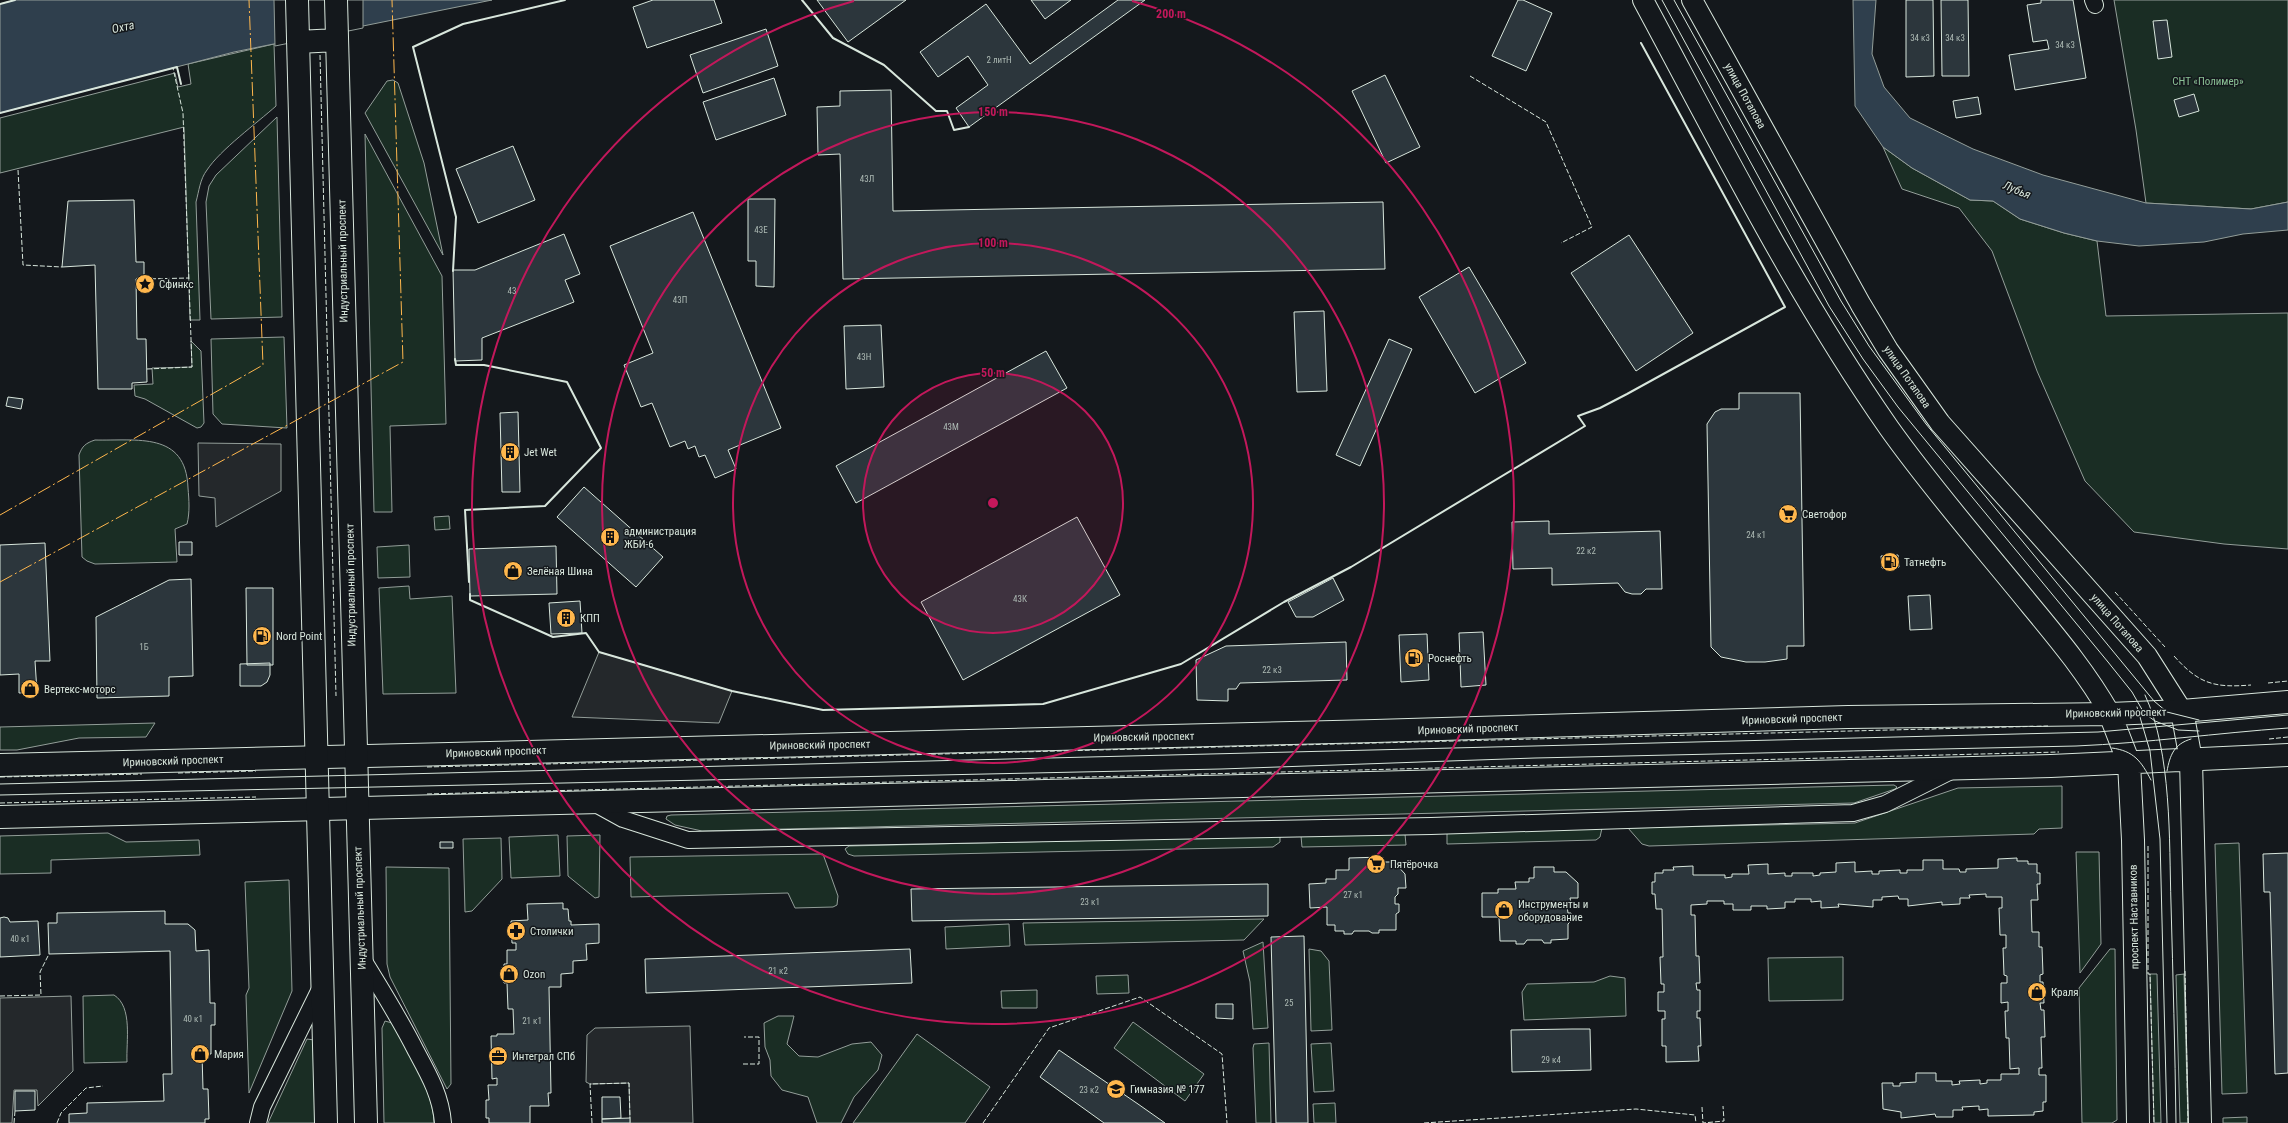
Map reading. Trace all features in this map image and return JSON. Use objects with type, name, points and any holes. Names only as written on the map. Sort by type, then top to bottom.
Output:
[{"type":"main road","points":[[297,0],[326,1123]]},
{"type":"main road","name":"Индустриальный проспект","points":[[336,0],[366,1123]]},
{"type":"main road","points":[[298,49],[338,43]]},
{"type":"main road","name":"Ириновский проспект","points":[[0,765],[1383,731],[1848,717],[2110,714],[2182,711],[2288,702]]},
{"type":"main road","points":[[2182,711],[2191,760],[2200,1123]]},
{"type":"main road","name":"проспект Наставников","points":[[2110,714],[2129,763],[2133,848],[2138,1123]]},
{"type":"main road","points":[[0,817],[1955,769],[2129,763],[2288,755]]},
{"type":"street","points":[[1643,0],[1738,176],[1812,306],[1857,381],[1912,457],[2078,665],[2110,714]]},
{"type":"street","name":"улица Потапова","points":[[1692,0],[1861,305],[1911,385],[1940,423],[2146,656],[2182,711]]},
{"type":"street","points":[[594,802],[623,819],[688,840],[1415,826],[1853,813],[1885,804],[1955,769]]},
{"type":"street","points":[[362,958],[396,1011],[435,1088],[441,1104],[443,1123]]},
{"type":"street","points":[[258,1123],[262,1107],[323,984]]},
{"type":"green space","name":"СНТ «Полимер»","points":[[2114,0],[2288,0],[2288,202],[2251,209],[2146,203],[2136,130]]},
{"type":"green space","points":[[274,44],[276,106],[239,137],[213,162],[203,177],[200,185],[196,202],[200,320],[190,320],[184,127],[0,173],[0,118],[175,73],[178,87],[191,84],[188,64]]},
{"type":"green space","points":[[393,80],[398,83],[424,163],[443,255],[365,113],[387,81]]},
{"type":"green space","points":[[277,117],[282,317],[211,319],[206,202],[209,186],[216,175]]},
{"type":"green space","points":[[365,134],[442,276],[446,424],[390,426],[392,512],[374,512]]},
{"type":"green space","points":[[1883,147],[1912,168],[1970,200],[1993,201],[2020,219],[2064,233],[2097,241],[2106,316],[2288,313],[2288,549],[2224,544],[2134,532],[2085,481],[2037,371],[1992,251],[1959,208],[1902,189]]},
{"type":"green space","points":[[284,337],[287,428],[222,424],[213,414],[211,339]]},
{"type":"green space","points":[[191,341],[201,351],[204,423],[201,427],[197,428],[145,399],[135,396],[134,385],[153,384],[152,368],[192,367]]},
{"type":"green space","points":[[95,440],[127,440],[156,443],[169,448],[179,457],[185,470],[188,488],[189,515],[187,524],[175,529],[177,562],[95,564],[82,557],[79,455],[85,445]]},
{"type":"green space","points":[[449,516],[450,529],[435,530],[434,517]]},
{"type":"green space","points":[[409,545],[410,577],[378,578],[377,547]]},
{"type":"green space","points":[[409,586],[410,599],[452,596],[456,693],[383,694],[379,588]]},
{"type":"green space","points":[[155,723],[146,737],[79,738],[17,750],[0,750],[0,727]]},
{"type":"green space","points":[[1894,785],[1897,787],[1895,789],[1854,803],[702,831],[675,825],[666,819],[667,816],[671,815]]},
{"type":"green space","points":[[2062,786],[2062,828],[2039,829],[2034,834],[1649,846],[1642,844],[1628,828],[1855,823],[1958,788]]},
{"type":"green space","points":[[1602,828],[1600,837],[1596,840],[1447,844],[1447,832]]},
{"type":"green space","points":[[108,833],[126,842],[199,840],[200,855],[51,860],[51,873],[0,874],[0,836]]},
{"type":"green space","points":[[1405,834],[1406,845],[1302,847],[1301,836]]},
{"type":"green space","points":[[558,835],[560,876],[511,878],[509,837]]},
{"type":"green space","points":[[600,835],[599,897],[595,898],[568,876],[567,836]]},
{"type":"green space","points":[[1280,836],[1280,842],[1273,847],[854,856],[848,854],[845,849],[849,846]]},
{"type":"green space","points":[[501,838],[502,879],[472,911],[465,912],[463,839]]},
{"type":"green space","points":[[2239,843],[2247,1093],[2222,1094],[2215,844]]},
{"type":"green space","points":[[2076,852],[2099,852],[2101,944],[2080,973]]},
{"type":"green space","points":[[823,854],[838,896],[837,905],[833,907],[795,908],[788,893],[631,897],[630,857]]},
{"type":"green space","points":[[386,867],[449,868],[451,1084],[447,1089],[390,977],[387,964]]},
{"type":"green space","points":[[289,880],[292,991],[249,1093],[246,995],[249,988],[245,882]]},
{"type":"green space","points":[[1264,919],[1244,940],[1025,945],[1023,923]]},
{"type":"green space","points":[[1009,924],[1010,946],[946,949],[945,927]]},
{"type":"green space","points":[[1263,942],[1268,1028],[1253,1029],[1250,982],[1243,951]]},
{"type":"green space","points":[[1309,949],[1321,951],[1329,961],[1332,1030],[1311,1031]]},
{"type":"green space","points":[[2110,949],[2115,949],[2117,1120],[2112,1123],[2082,1123],[2079,988]]},
{"type":"green space","points":[[1843,957],[1843,1000],[1769,1001],[1768,958]]},
{"type":"green space","points":[[2150,974],[2157,974],[2161,1123],[2154,1123]]},
{"type":"green space","points":[[2184,974],[2188,1123],[2180,1123],[2176,975]]},
{"type":"green space","points":[[1128,975],[1129,993],[1097,994],[1096,976]]},
{"type":"green space","points":[[1610,976],[1625,978],[1626,1016],[1524,1020],[1522,992],[1527,984],[1594,982]]},
{"type":"green space","points":[[1037,990],[1037,1008],[1002,1008],[1001,991]]},
{"type":"green space","points":[[114,995],[120,1000],[126,1016],[127,1062],[84,1063],[83,996]]},
{"type":"green space","points":[[778,1016],[794,1016],[787,1044],[799,1056],[818,1057],[852,1044],[871,1042],[882,1055],[878,1070],[854,1097],[841,1123],[817,1123],[808,1097],[782,1090],[771,1076],[770,1060],[765,1047],[764,1023]]},
{"type":"green space","points":[[385,1021],[392,1023],[419,1072],[433,1110],[434,1123],[384,1123],[382,1028]]},
{"type":"green space","points":[[1133,1022],[1204,1074],[1185,1101],[1114,1048]]},
{"type":"green space","points":[[917,1034],[990,1087],[965,1123],[853,1123]]},
{"type":"green space","points":[[307,1039],[314,1040],[318,1123],[268,1123]]},
{"type":"green space","points":[[1269,1043],[1271,1123],[1256,1123],[1253,1048],[1254,1044]]},
{"type":"green space","points":[[1331,1043],[1334,1091],[1314,1092],[1311,1044]]},
{"type":"green space","points":[[1335,1103],[1336,1123],[1314,1123],[1313,1104]]},
{"type":"green space","points":[[2247,1117],[2247,1123],[2223,1123],[2223,1118]]},
{"type":"shaded area","points":[[198,443],[281,444],[281,491],[216,527],[215,498],[199,496]]},
{"type":"shaded area","points":[[599,652],[732,691],[719,723],[572,717]]},
{"type":"shaded area","points":[[71,996],[73,1071],[38,1106],[37,1090],[14,1090],[12,1123],[0,1123],[0,998]]},
{"type":"shaded area","points":[[690,1026],[693,1123],[630,1123],[629,1083],[590,1084],[586,1082],[587,1035],[595,1028]]},
{"type":"water","name":"Охта","points":[[15,0],[492,0],[234,52],[0,113],[0,4]]},
{"type":"water","name":"Лубья","points":[[1853,0],[1876,0],[1872,54],[1884,87],[1910,118],[1973,149],[2043,175],[2146,203],[2251,209],[2288,202],[2288,230],[2243,234],[2204,242],[2139,246],[2097,241],[2064,233],[2020,219],[1993,201],[1970,200],[1912,168],[1883,147],[1855,106]]},
{"type":"pier","points":[[274,0],[363,0],[363,28],[275,46]]},
{"type":"building","points":[[653,0],[714,0],[722,23],[647,48],[633,7]]},
{"type":"building","points":[[817,0],[906,0],[848,42]]},
{"type":"building","points":[[1031,0],[1071,0],[1045,19]]},
{"type":"building","points":[[1118,0],[1145,0],[969,127],[956,108],[988,85],[968,56],[938,77],[920,52],[986,4],[1030,64]]},
{"type":"building","points":[[1518,0],[1523,0],[1552,13],[1526,71],[1492,56]]},
{"type":"building","points":[[1906,0],[1933,0],[1934,76],[1906,77]]},
{"type":"building","points":[[1941,0],[1968,0],[1969,76],[1942,76]]},
{"type":"building","points":[[2041,0],[2073,0],[2086,78],[2015,90],[2009,55],[2049,49],[2047,40],[2033,42],[2027,5],[2041,3]]},
{"type":"building","points":[[2167,20],[2172,57],[2158,59],[2153,21]]},
{"type":"building","points":[[766,29],[778,66],[703,93],[690,55]]},
{"type":"building","points":[[1385,75],[1420,147],[1386,163],[1352,91]]},
{"type":"building","points":[[774,78],[786,115],[716,140],[703,102]]},
{"type":"building","points":[[891,90],[893,211],[1383,202],[1385,269],[843,279],[840,154],[818,155],[817,107],[840,106],[840,91]]},
{"type":"building","points":[[2194,94],[2199,111],[2179,117],[2174,100]]},
{"type":"building","points":[[1978,97],[1981,114],[1956,118],[1953,101]]},
{"type":"building","points":[[513,146],[535,200],[478,223],[456,169]]},
{"type":"building","points":[[748,199],[775,199],[774,287],[756,286],[756,261],[748,261]]},
{"type":"building","points":[[134,200],[136,262],[144,262],[144,279],[136,279],[137,339],[146,339],[147,382],[132,383],[132,389],[98,389],[95,265],[62,267],[68,201]]},
{"type":"building","points":[[693,212],[781,428],[728,450],[736,469],[715,478],[705,455],[699,457],[695,446],[688,449],[685,441],[670,447],[652,403],[641,407],[624,365],[653,353],[610,246]]},
{"type":"building","points":[[564,234],[580,274],[565,280],[574,302],[482,338],[482,360],[455,361],[453,270],[475,270]]},
{"type":"building","points":[[1629,235],[1693,333],[1636,371],[1571,273]]},
{"type":"building","points":[[1469,267],[1526,363],[1475,393],[1419,297]]},
{"type":"building","points":[[1324,311],[1327,391],[1297,392],[1294,312]]},
{"type":"building","points":[[881,325],[884,387],[846,389],[844,326]]},
{"type":"building","points":[[1389,339],[1412,349],[1360,466],[1336,455]]},
{"type":"building","points":[[1046,351],[1067,388],[856,503],[836,466]]},
{"type":"building","points":[[1739,393],[1800,393],[1804,646],[1787,646],[1787,659],[1765,662],[1746,662],[1721,657],[1711,647],[1707,424],[1715,412],[1721,409],[1739,409]]},
{"type":"building","points":[[8,397],[23,399],[21,409],[6,406]]},
{"type":"building","name":"Jet Wet","points":[[518,412],[520,492],[502,492],[500,413]]},
{"type":"building","name":"администрация ЖБИ-6","points":[[584,487],[663,557],[636,587],[557,517]]},
{"type":"building","points":[[1077,517],[1120,595],[963,680],[921,602]]},
{"type":"building","points":[[1549,521],[1549,534],[1660,531],[1662,589],[1646,589],[1641,594],[1632,594],[1625,592],[1618,583],[1552,585],[1552,568],[1513,569],[1512,522]]},
{"type":"building","points":[[179,542],[192,542],[192,555],[179,555]]},
{"type":"building","points":[[45,543],[50,661],[35,661],[37,692],[19,693],[19,674],[0,675],[0,545]]},
{"type":"building","name":"Зелёная Шина","points":[[556,546],[557,594],[470,596],[469,549]]},
{"type":"building","name":"Татнефть","points":[[1898,555],[1899,567],[1882,568],[1881,556]]},
{"type":"building","points":[[1333,578],[1344,600],[1313,617],[1296,617],[1288,602]]},
{"type":"building","points":[[191,579],[193,676],[169,677],[169,696],[97,698],[96,617],[169,580]]},
{"type":"building","points":[[246,588],[273,588],[273,665],[247,665]]},
{"type":"building","points":[[1930,595],[1932,629],[1910,630],[1908,596]]},
{"type":"building","name":"КПП","points":[[580,601],[582,633],[551,634],[549,603]]},
{"type":"building","points":[[1483,632],[1486,685],[1461,687],[1459,633]]},
{"type":"building","name":"Роснефть","points":[[1427,634],[1429,680],[1401,682],[1399,635]]},
{"type":"building","points":[[1346,642],[1347,680],[1240,683],[1236,689],[1228,689],[1228,701],[1197,700],[1196,660],[1226,646]]},
{"type":"building","points":[[270,663],[270,675],[267,682],[261,686],[240,686],[240,664]]},
{"type":"building","points":[[440,842],[453,842],[453,848],[440,848]]},
{"type":"building","points":[[2288,853],[2288,1073],[2275,1074],[2270,892],[2264,892],[2263,854]]},
{"type":"building","points":[[1382,857],[1383,862],[1394,862],[1405,874],[1406,888],[1398,888],[1398,894],[1395,897],[1395,904],[1399,904],[1399,912],[1396,914],[1396,930],[1379,930],[1379,933],[1354,931],[1352,934],[1344,934],[1344,931],[1335,931],[1335,925],[1327,925],[1327,907],[1310,908],[1309,884],[1326,883],[1326,879],[1336,879],[1336,870],[1349,870],[1349,858]]},
{"type":"building","points":[[2017,858],[2017,861],[2028,861],[2028,864],[2037,864],[2037,873],[2040,873],[2040,884],[2037,884],[2038,900],[2031,900],[2032,932],[2039,932],[2039,947],[2042,947],[2043,974],[2040,975],[2040,982],[2043,982],[2044,1003],[2040,1003],[2041,1010],[2044,1010],[2045,1037],[2041,1037],[2042,1068],[2039,1068],[2039,1075],[2046,1075],[2046,1102],[2043,1102],[2043,1111],[2034,1112],[2034,1115],[1988,1116],[1988,1109],[1979,1110],[1979,1106],[1962,1107],[1963,1110],[1953,1110],[1953,1117],[1936,1117],[1935,1114],[1901,1118],[1901,1112],[1883,1109],[1882,1083],[1893,1083],[1893,1086],[1900,1086],[1900,1083],[1916,1082],[1916,1073],[1936,1073],[1936,1081],[1952,1081],[1952,1085],[1960,1084],[1959,1081],[1980,1080],[1980,1084],[1987,1083],[1987,1080],[2001,1080],[2001,1074],[2019,1074],[2019,1068],[2010,1069],[2009,1038],[2006,1038],[2005,1011],[2008,1011],[2008,1002],[2001,1003],[2001,983],[2007,983],[2007,976],[2004,975],[2003,948],[2006,948],[2006,935],[2000,935],[1999,908],[2002,908],[2002,897],[1986,897],[1986,894],[1969,895],[1970,898],[1960,898],[1960,904],[1942,905],[1942,902],[1908,906],[1908,899],[1899,899],[1898,896],[1882,897],[1882,900],[1873,900],[1873,907],[1838,904],[1839,907],[1821,908],[1821,901],[1811,902],[1811,899],[1795,899],[1795,902],[1785,902],[1785,908],[1767,909],[1767,906],[1751,906],[1751,910],[1733,910],[1733,904],[1724,904],[1724,901],[1707,901],[1707,904],[1691,905],[1691,915],[1695,915],[1696,956],[1699,956],[1700,983],[1696,983],[1697,990],[1700,990],[1700,1011],[1697,1011],[1697,1018],[1700,1018],[1701,1046],[1698,1046],[1699,1061],[1666,1062],[1666,1046],[1662,1046],[1662,1019],[1665,1019],[1665,1011],[1658,1011],[1658,992],[1664,992],[1664,984],[1661,984],[1660,957],[1663,957],[1662,909],[1656,909],[1655,894],[1652,894],[1652,882],[1655,882],[1655,873],[1663,873],[1663,870],[1674,870],[1673,867],[1693,866],[1693,875],[1725,875],[1725,878],[1732,877],[1732,874],[1749,874],[1748,865],[1768,864],[1768,874],[1785,873],[1785,876],[1792,876],[1792,873],[1813,873],[1813,876],[1820,875],[1820,873],[1836,872],[1836,863],[1855,862],[1855,872],[1872,871],[1872,874],[1879,874],[1879,871],[1900,870],[1900,873],[1907,873],[1907,870],[1923,870],[1923,860],[1943,860],[1943,869],[1959,869],[1960,872],[1966,872],[1966,869],[1998,868],[1998,859]]},
{"type":"building","points":[[1534,867],[1554,867],[1554,872],[1566,872],[1578,883],[1578,898],[1570,898],[1571,903],[1567,906],[1568,913],[1571,913],[1571,921],[1568,924],[1568,939],[1551,940],[1551,943],[1544,943],[1542,940],[1527,940],[1524,944],[1516,944],[1516,941],[1500,941],[1499,917],[1482,917],[1482,893],[1498,893],[1498,889],[1516,889],[1515,882],[1529,882],[1529,878],[1534,878]]},
{"type":"building","points":[[1268,884],[1268,916],[912,921],[911,889]]},
{"type":"building","points":[[563,903],[563,909],[568,909],[569,921],[571,921],[571,925],[599,924],[599,943],[586,944],[587,960],[573,961],[573,973],[561,974],[561,987],[549,987],[551,1093],[548,1093],[549,1106],[530,1106],[530,1123],[489,1123],[489,1118],[486,1118],[486,1100],[489,1100],[488,1085],[497,1085],[497,1078],[492,1079],[491,1036],[497,1036],[497,1034],[514,1034],[513,1009],[508,1009],[507,983],[504,983],[504,964],[507,964],[507,950],[516,950],[516,943],[512,943],[511,921],[528,920],[527,904]]},
{"type":"building","points":[[165,911],[165,924],[188,924],[195,930],[196,951],[209,950],[210,1003],[215,1003],[215,1025],[211,1025],[211,1054],[202,1054],[203,1089],[208,1089],[209,1119],[205,1119],[205,1123],[69,1123],[69,1114],[87,1113],[87,1103],[164,1101],[163,1074],[172,1074],[170,951],[49,954],[48,923],[57,923],[57,913]]},
{"type":"building","points":[[0,918],[8,918],[10,922],[38,921],[40,955],[0,957]]},
{"type":"building","points":[[1304,936],[1308,1123],[1276,1123],[1271,937]]},
{"type":"building","points":[[910,949],[912,983],[646,993],[645,959]]},
{"type":"building","points":[[1216,1004],[1233,1004],[1233,1019],[1216,1018]]},
{"type":"building","points":[[1590,1029],[1591,1070],[1512,1072],[1511,1030]]},
{"type":"building","points":[[1059,1050],[1165,1123],[1104,1123],[1040,1077]]},
{"type":"building","points":[[15,1091],[35,1091],[35,1110],[15,1111]]},
{"type":"building","points":[[602,1097],[620,1097],[621,1118],[602,1119]]},
{"type":"building","points":[[630,1118],[630,1123],[602,1123],[602,1119]]},
{"type":"tram line","points":[[1662,0],[1829,306],[1863,359],[1898,407],[2108,662],[2132,692],[2144,713],[2155,721],[2178,730],[2199,731]]},
{"type":"tram line","points":[[1674,0],[1841,301],[1869,346],[1926,424],[2154,701],[2167,712],[2199,720]]},
{"type":"tram line","points":[[2145,695],[2154,718],[2160,743],[2165,770],[2167,797],[2170,852],[2176,1123]]},
{"type":"tram line","points":[[2137,707],[2150,751],[2160,839],[2167,1123]]},
{"type":"tram line","points":[[0,784],[2098,732],[2288,715]]},
{"type":"tram line","points":[[0,795],[1221,769],[1535,758],[2076,746],[2129,743],[2288,728]]},
{"type":"tram line","points":[[2167,771],[2171,755],[2180,744],[2191,739]]},
{"type":"tram line","points":[[2112,748],[2120,749],[2136,758],[2144,767],[2151,780]]},
{"type":"fence","points":[[320,55],[336,696]]},
{"type":"fence","points":[[147,369],[192,367],[183,113],[173,68]]},
{"type":"fence","points":[[1470,76],[1546,122],[1592,227],[1561,243]]},
{"type":"fence","points":[[18,170],[23,265],[62,267]]},
{"type":"fence","points":[[144,279],[189,278]]},
{"type":"fence","points":[[2115,592],[2165,647]]},
{"type":"fence","points":[[2174,656],[2191,673],[2208,682],[2227,686],[2251,685]]},
{"type":"fence","points":[[2268,683],[2288,681]]},
{"type":"fence","points":[[427,767],[2048,726]]},
{"type":"fence","points":[[2269,739],[2288,737]]},
{"type":"fence","points":[[427,794],[2059,752]]},
{"type":"fence","points":[[178,773],[256,771]]},
{"type":"fence","points":[[0,777],[142,774]]},
{"type":"fence","points":[[0,803],[256,797]]},
{"type":"fence","points":[[2148,846],[2148,974],[2150,974],[2154,1123]]},
{"type":"fence","points":[[0,996],[41,995],[40,972],[49,954]]},
{"type":"fence","points":[[2185,971],[2188,1123]]},
{"type":"fence","points":[[983,1123],[1049,1028],[1140,997],[1222,1054],[1227,1123]]},
{"type":"fence","points":[[743,1064],[759,1064],[759,1037],[744,1037]]},
{"type":"fence","points":[[592,1123],[590,1084],[629,1083],[630,1118]]},
{"type":"fence","points":[[57,1123],[61,1113],[86,1088],[103,1086]]},
{"type":"fence","points":[[1702,1107],[1703,1123],[1724,1121],[1723,1106]]},
{"type":"fence","points":[[1424,1123],[1636,1109],[1695,1115],[1696,1123]]},
{"type":"fence","points":[[14,1123],[15,1111]]},
{"type":"wall","points":[[0,4],[15,0]]},
{"type":"wall","points":[[453,271],[456,217],[413,47],[463,24],[565,0]]},
{"type":"wall","points":[[802,0],[833,38],[884,65],[936,111],[947,111],[954,130],[969,127]]},
{"type":"wall","points":[[470,594],[470,600],[553,637],[586,633],[599,652],[732,691],[823,710],[1043,704],[1181,664],[1284,602],[1351,567],[1585,426],[1578,416],[1600,408],[1627,394],[1785,307],[1641,43]]},
{"type":"wall","points":[[0,113],[177,67],[181,84]]},
{"type":"wall","points":[[455,359],[456,365],[484,365],[567,382],[601,448],[545,506],[465,510],[469,582]]},
{"type":"power","points":[[0,515],[263,365],[249,0]]},
{"type":"power","points":[[0,582],[403,362],[392,0]]},
{"type":"place","name":"Сфинкс","points":[[145,284]]},
{"type":"place","name":"Jet Wet","points":[[510,452]]},
{"type":"place","name":"Светофор","points":[[1788,514]]},
{"type":"place","name":"администрация ЖБИ-6","points":[[610,537]]},
{"type":"place","name":"Татнефть","points":[[1890,562]]},
{"type":"place","name":"Зелёная Шина","points":[[513,571]]},
{"type":"place","name":"КПП","points":[[566,618]]},
{"type":"place","name":"Nord Point","points":[[262,636]]},
{"type":"place","name":"Роснефть","points":[[1414,658]]},
{"type":"place","name":"Вертекс-моторс","points":[[30,689]]},
{"type":"place","name":"Пятёрочка","points":[[1376,864]]},
{"type":"place","name":"Инструменты и оборудование","points":[[1504,910]]},
{"type":"place","name":"Столички","points":[[516,931]]},
{"type":"place","name":"Ozon","points":[[509,974]]},
{"type":"place","name":"Краля","points":[[2037,992]]},
{"type":"place","name":"Мария","points":[[200,1054]]},
{"type":"place","name":"Интеграл СПб","points":[[498,1056]]},
{"type":"place","name":"Гимназия № 177","points":[[1116,1089]]}]
